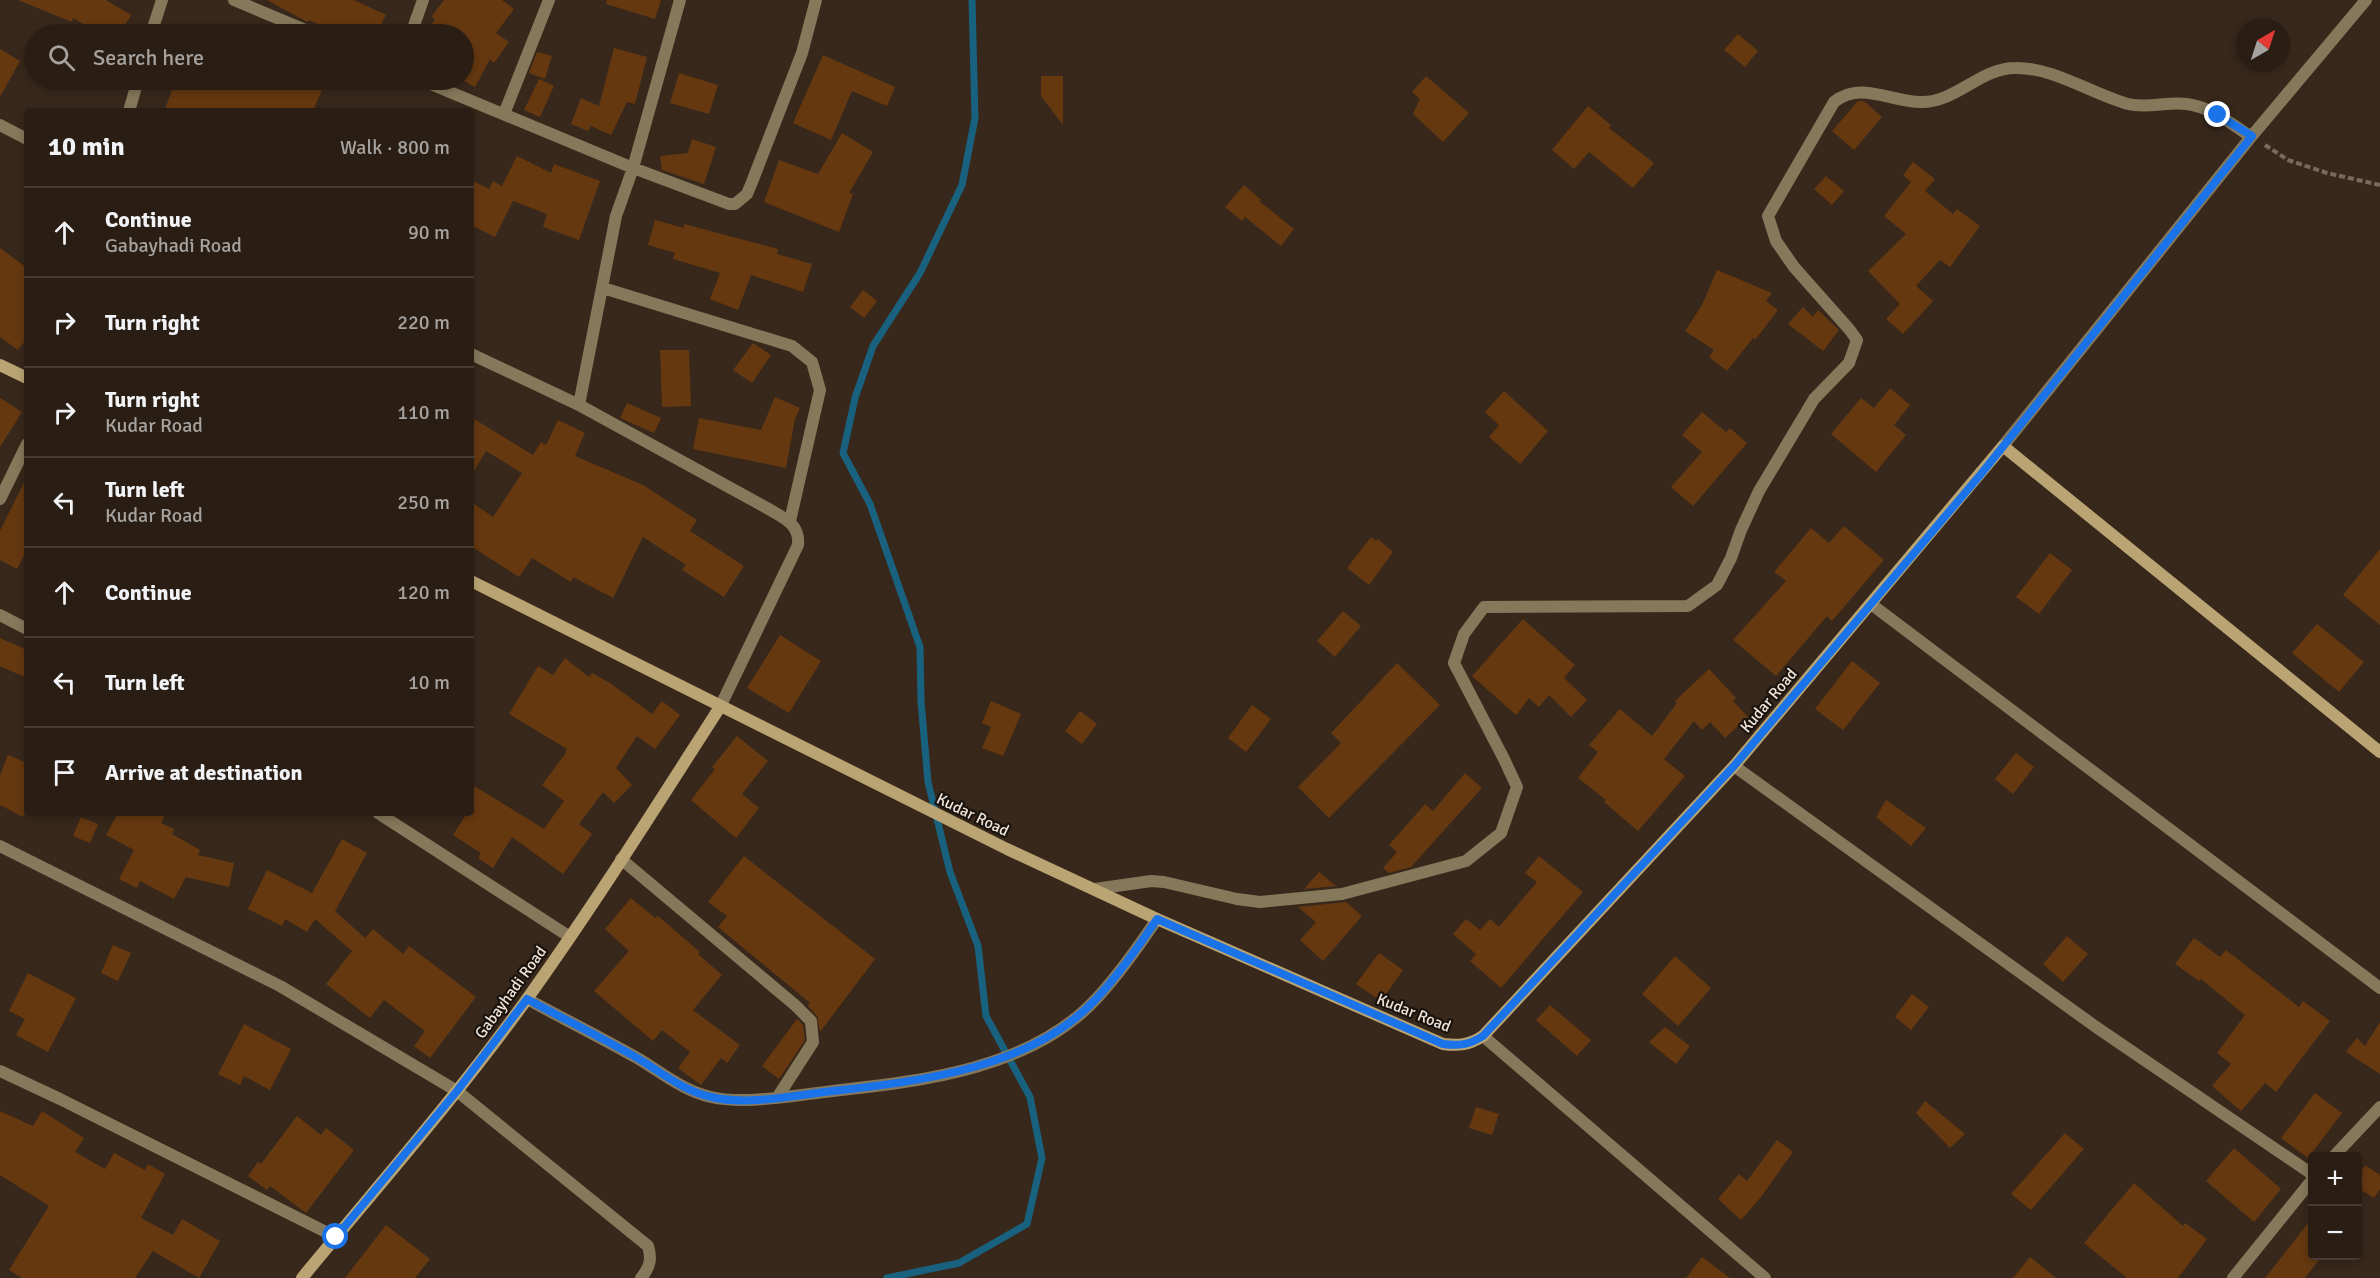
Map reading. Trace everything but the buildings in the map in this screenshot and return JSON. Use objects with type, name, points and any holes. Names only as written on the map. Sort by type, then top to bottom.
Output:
[{"type":"street","points":[[155,24],[162,0]]},
{"type":"street","points":[[234,0],[291,24]]},
{"type":"street","points":[[415,24],[423,0]]},
{"type":"street","points":[[504,114],[549,0]]},
{"type":"street","points":[[579,405],[616,216],[633,168],[680,0]]},
{"type":"street","points":[[445,90],[633,168],[729,204],[741,201],[747,195],[802,53],[816,0]]},
{"type":"street","points":[[2366,0],[2252,136],[2003,446],[2380,752]]},
{"type":"street","points":[[1095,889],[1151,881],[1164,882],[1236,899],[1260,902],[1342,894],[1466,861],[1501,834],[1516,787],[1454,663],[1464,634],[1484,607],[1688,606],[1717,585],[1759,491],[1790,435],[1814,399],[1849,363],[1857,340],[1850,329],[1794,267],[1776,241],[1768,216],[1834,102],[1842,95],[1871,92],[1902,100],[1922,102],[1940,100],[2000,70],[2031,69],[2130,105],[2157,107],[2186,104],[2199,107],[2218,115],[2252,136]]},
{"type":"street","points":[[130,108],[135,90]]},
{"type":"street","points":[[0,125],[24,137]]},
{"type":"street","points":[[603,288],[792,346],[812,362],[820,390],[790,521]]},
{"type":"street","points":[[474,355],[579,405],[790,521],[797,532],[798,545],[720,707]]},
{"type":"street","points":[[0,365],[24,377]]},
{"type":"street","name":"Kudar Road","points":[[474,583],[1007,849],[1157,919],[1443,1044],[1458,1046],[1471,1043],[1483,1036],[1734,766],[2003,446]]},
{"type":"street","points":[[0,499],[24,450]]},
{"type":"street","points":[[1871,604],[2380,988]]},
{"type":"street","points":[[0,615],[24,627]]},
{"type":"street","name":"Gabayhadi Road","points":[[302,1278],[457,1091],[527,999],[720,707]]},
{"type":"street","points":[[1734,766],[2096,1027],[2308,1171]]},
{"type":"street","points":[[383,816],[570,937]]},
{"type":"street","points":[[0,846],[280,986],[457,1091],[648,1246],[651,1255],[649,1268],[641,1278]]},
{"type":"street","points":[[621,859],[811,1021],[813,1042],[777,1098]]},
{"type":"street","points":[[527,999],[683,1086],[709,1097],[727,1100],[777,1098],[905,1083],[997,1062],[1060,1029],[1096,999],[1140,945],[1157,919]]},
{"type":"street","points":[[1483,1036],[1765,1278]]},
{"type":"street","points":[[0,1071],[336,1237]]},
{"type":"street","points":[[2338,1152],[2380,1107]]},
{"type":"street","points":[[2233,1278],[2308,1186]]},
{"type":"path","points":[[2252,136],[2288,160],[2327,173],[2380,185]]},
{"type":"waterway","points":[[887,1278],[959,1263],[1027,1224],[1042,1158],[1030,1097],[986,1016],[978,946],[950,872],[928,782],[921,701],[920,647],[870,504],[843,453],[855,398],[873,346],[920,273],[962,185],[975,118],[972,0]]},
{"type":"route","points":[[336,1237],[457,1091],[527,999],[683,1086],[709,1097],[727,1100],[777,1098],[905,1083],[997,1062],[1060,1029],[1096,999],[1140,945],[1157,919],[1443,1044],[1458,1046],[1471,1043],[1483,1036],[1734,766],[1981,474],[2252,136],[2218,115]]}]
